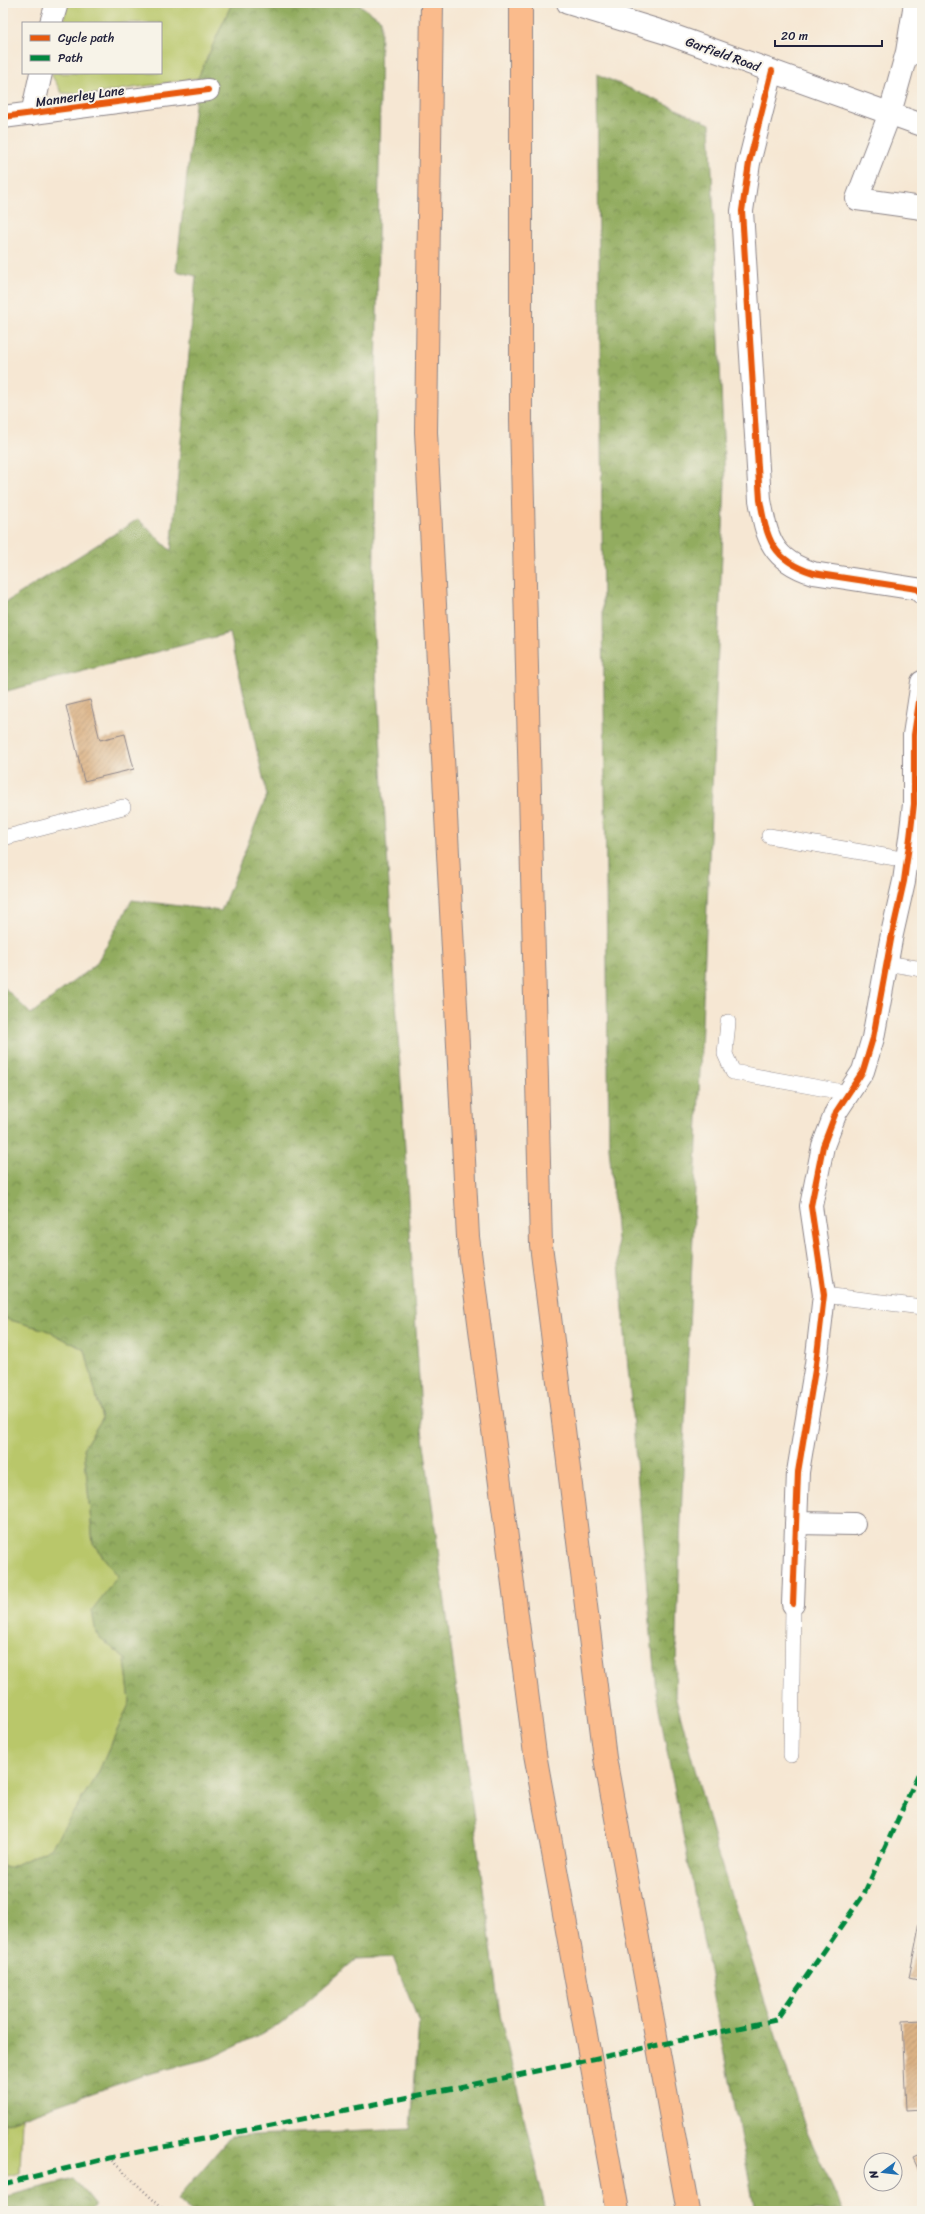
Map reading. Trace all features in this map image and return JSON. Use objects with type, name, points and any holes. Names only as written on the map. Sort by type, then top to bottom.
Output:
[{"type":"highway","points":[[432,3],[426,432],[468,1237],[535,1754],[618,2211]]},
{"type":"highway","points":[[521,3],[521,420],[541,1245],[605,1758],[688,2211]]},
{"type":"street","points":[[52,22],[57,3]]},
{"type":"street","name":"Garfield Road","points":[[568,3],[663,32],[922,125]]},
{"type":"street","points":[[915,3],[915,55],[890,113],[857,199],[922,208]]},
{"type":"street","points":[[772,71],[749,163],[742,211],[760,500],[765,530],[773,548],[797,568],[813,573],[917,589],[922,593]]},
{"type":"street","name":"Mannerley Lane","points":[[32,114],[40,74]]},
{"type":"street","name":"Mannerley Lane","points":[[3,117],[208,90]]},
{"type":"street","points":[[793,1604],[798,1472],[816,1364],[824,1295],[811,1206],[823,1146],[836,1112],[863,1071],[873,1038],[886,963],[907,860],[914,804],[914,736],[922,682]]},
{"type":"street","points":[[796,1523],[854,1524]]},
{"type":"lane","points":[[3,838],[123,807]]},
{"type":"lane","points":[[769,836],[907,860]]},
{"type":"lane","points":[[886,963],[922,970]]},
{"type":"lane","points":[[728,1022],[725,1054],[734,1072],[848,1094]]},
{"type":"lane","points":[[824,1295],[922,1307]]},
{"type":"lane","points":[[791,1755],[793,1604]]},
{"type":"path","points":[[108,2158],[165,2211]]},
{"type":"green space","points":[[67,3],[232,3],[198,78],[87,95],[62,93],[52,74],[162,74],[162,22],[63,22]]},
{"type":"green space","points":[[232,3],[357,3],[381,20],[373,620],[422,1429],[500,2015],[546,2211],[190,2211],[177,2199],[231,2136],[411,2128],[419,2022],[393,1957],[356,1959],[281,2024],[211,2058],[144,2075],[3,2124],[3,1866],[8,1868],[51,1848],[98,1773],[130,1702],[125,1659],[96,1634],[92,1610],[118,1576],[93,1544],[84,1447],[102,1419],[85,1350],[46,1330],[3,1318],[3,986],[31,1014],[96,964],[132,900],[221,911],[267,795],[230,633],[3,692],[3,604],[138,519],[171,551],[196,276],[176,271],[198,78]]},
{"type":"green space","points":[[597,74],[710,124],[725,483],[680,1542],[675,1695],[717,1851],[806,2130],[843,2211],[755,2211],[656,1693],[609,1147]]},
{"type":"green space","points":[[3,1318],[46,1330],[85,1350],[102,1419],[84,1447],[93,1544],[118,1576],[96,1634],[125,1659],[130,1702],[98,1773],[51,1848],[8,1868],[3,1866]]},
{"type":"green space","points":[[22,2118],[20,2173],[3,2177],[3,2124]]},
{"type":"green space","points":[[74,2179],[95,2205],[90,2211],[3,2211],[3,2197]]},
{"type":"building","points":[[90,700],[100,740],[125,734],[134,769],[84,781],[66,706]]},
{"type":"building","points":[[922,1917],[922,1981],[909,1978]]},
{"type":"building","points":[[922,2020],[922,2109],[906,2110],[902,2021]]},
{"type":"building","points":[[922,2154],[922,2177],[913,2158]]},
{"type":"marked path","points":[[3,2184],[109,2158],[494,2080],[776,2020],[864,1894],[922,1766]]},
{"type":"cycle path","points":[[772,71],[749,163],[742,211],[760,500],[765,526],[769,537],[780,554],[788,562],[799,568],[813,573],[917,589],[922,593]]},
{"type":"cycle path","points":[[3,117],[208,90]]},
{"type":"cycle path","points":[[793,1604],[798,1472],[816,1364],[824,1295],[811,1206],[823,1146],[836,1112],[863,1071],[873,1038],[892,934],[904,881],[910,838],[914,804],[914,735],[922,682]]}]
